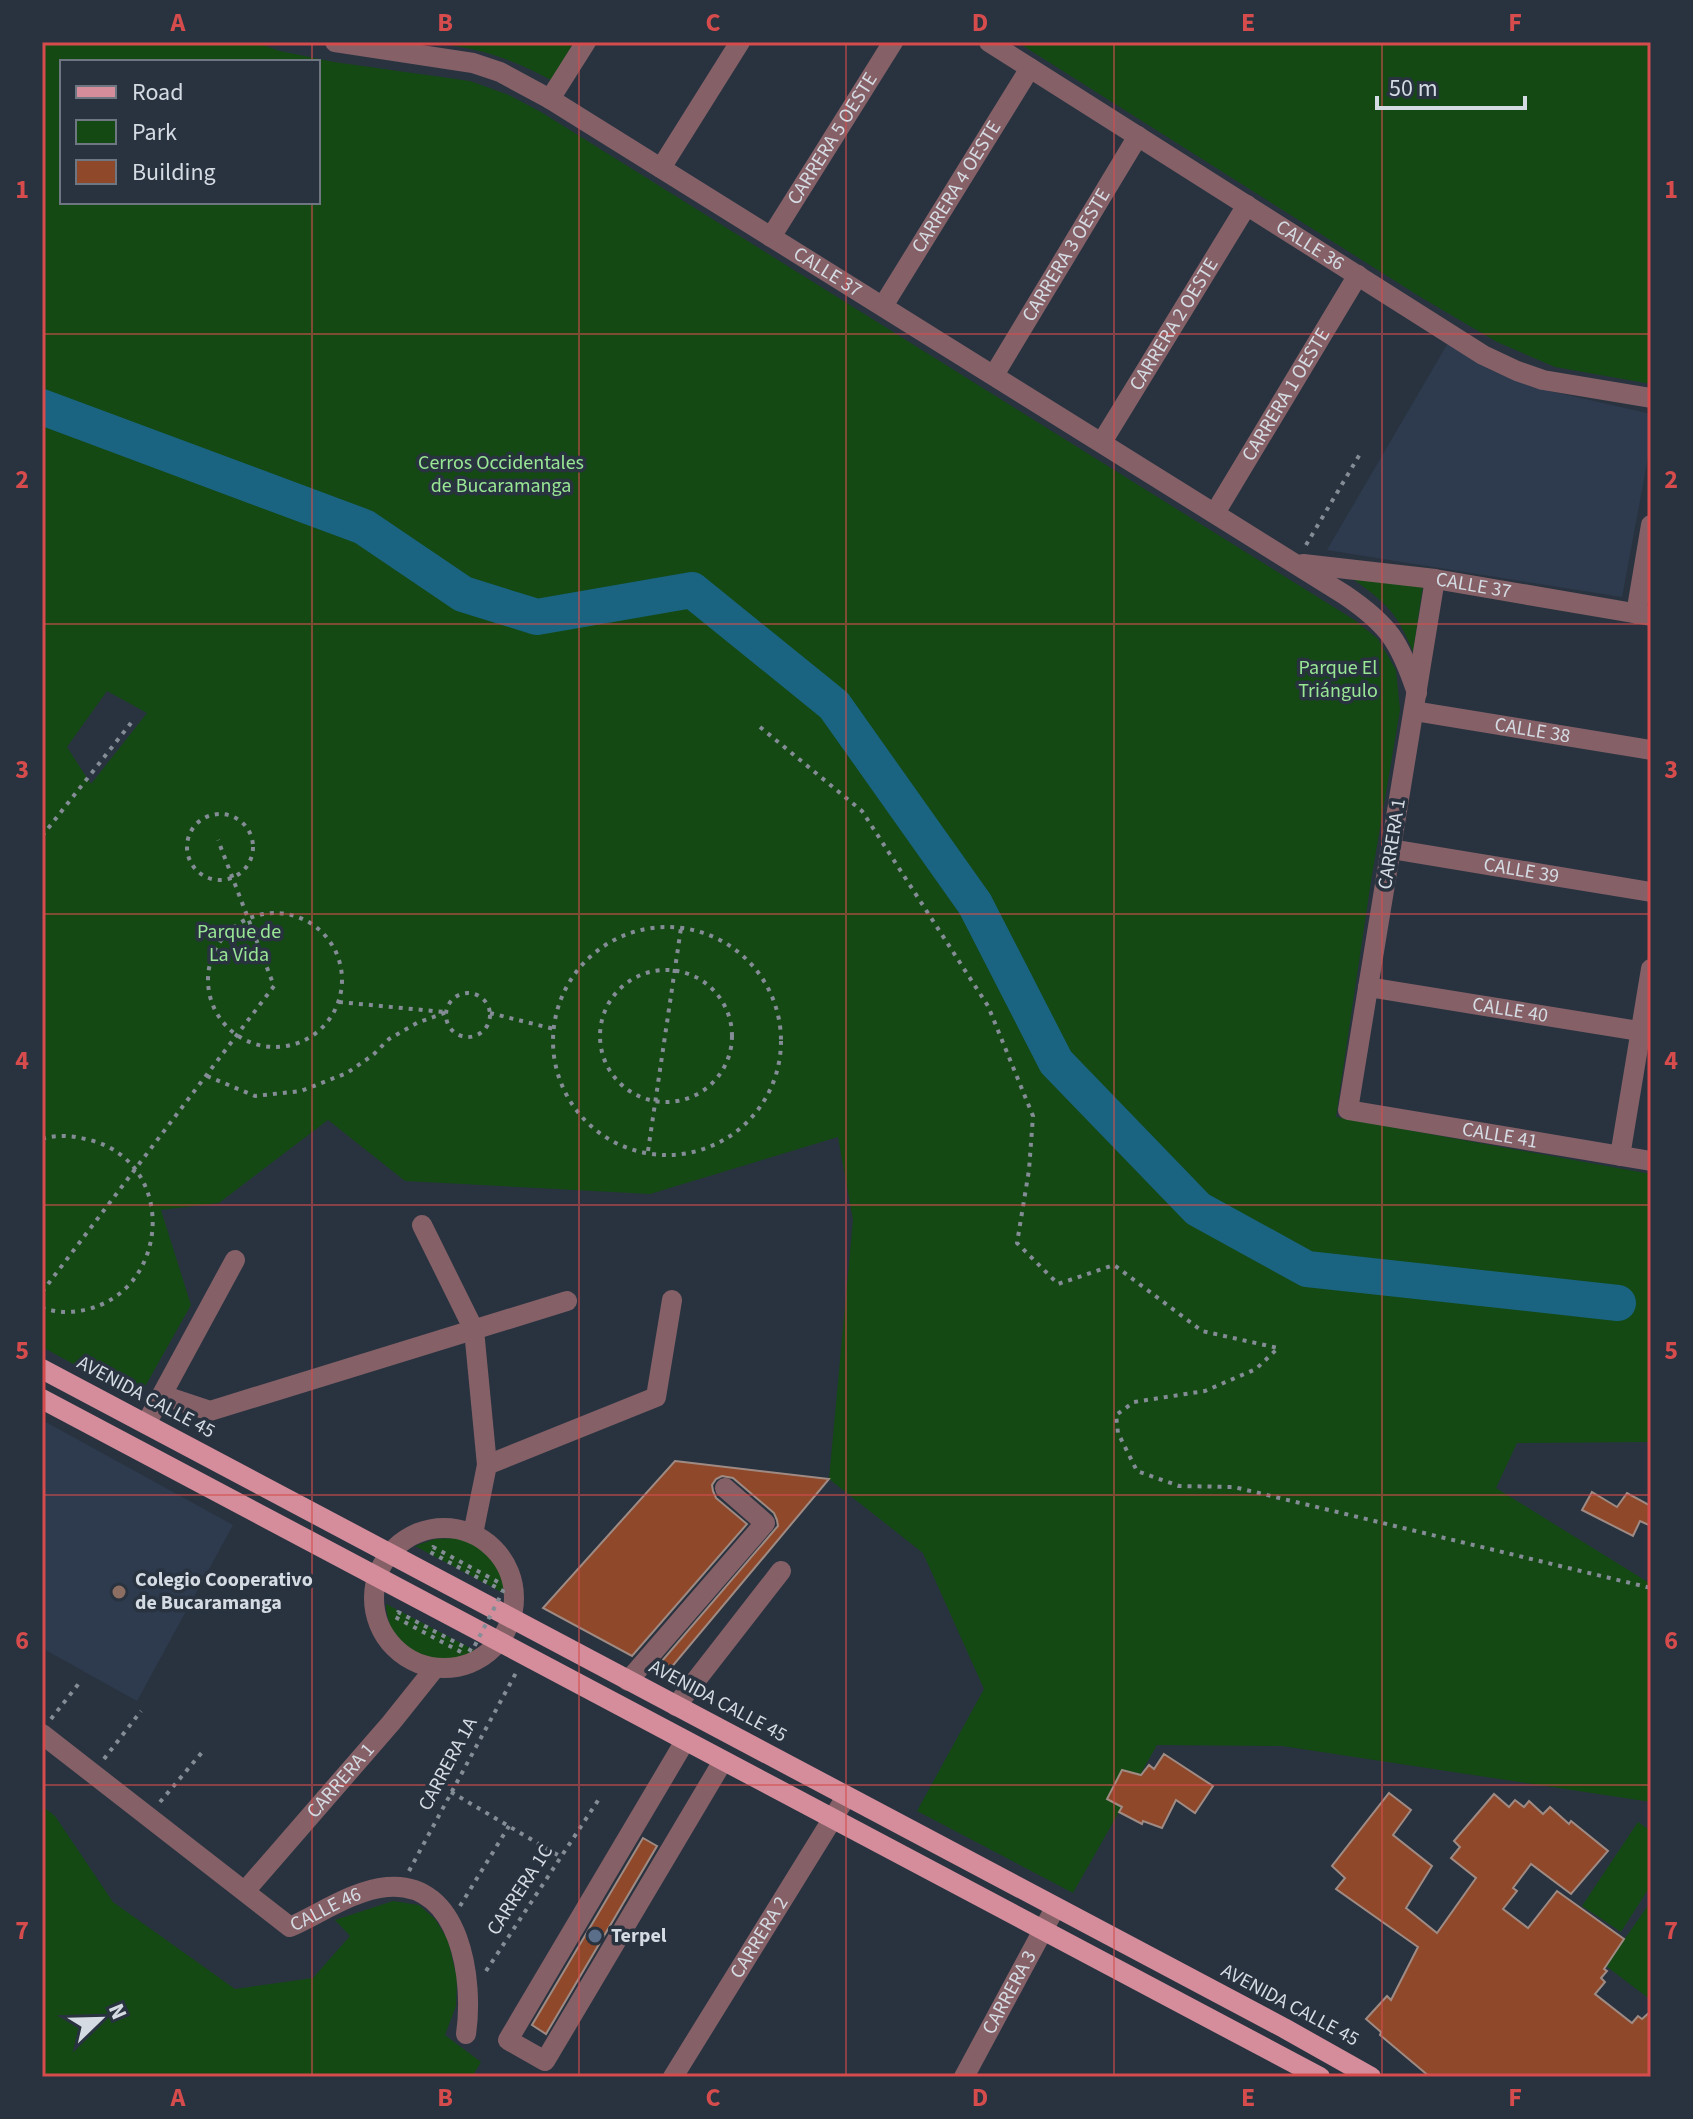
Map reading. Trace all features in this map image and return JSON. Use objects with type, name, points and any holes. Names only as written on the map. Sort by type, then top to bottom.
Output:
[{"type":"main road","name":"AVENIDA CALLE 45","points":[[42,1369],[1371,2077]]},
{"type":"main road","points":[[42,1399],[1317,2076]]},
{"type":"street","name":"CALLE 37","points":[[335,42],[473,63],[511,77],[550,99],[1368,611],[1388,630],[1401,652],[1415,702]]},
{"type":"street","points":[[550,99],[586,42]]},
{"type":"street","points":[[661,168],[740,42]]},
{"type":"street","name":"CARRERA 5 OESTE","points":[[771,237],[893,42]]},
{"type":"street","name":"CALLE 36","points":[[989,42],[1483,355],[1543,380],[1651,398]]},
{"type":"street","name":"CARRERA 4 OESTE","points":[[883,306],[1030,68]]},
{"type":"street","name":"CARRERA 3 OESTE","points":[[994,375],[1138,136]]},
{"type":"street","name":"CARRERA 2 OESTE","points":[[1102,442],[1247,205]]},
{"type":"street","name":"CARRERA 1 OESTE","points":[[1215,513],[1358,275]]},
{"type":"street","points":[[1644,615],[1651,525]]},
{"type":"street","name":"CALLE 37","points":[[1295,563],[1435,579],[1644,615]]},
{"type":"street","name":"CARRERA 1","points":[[1348,1110],[1435,579]]},
{"type":"street","name":"CALLE 38","points":[[1415,702],[1651,750]]},
{"type":"street","name":"CALLE 39","points":[[1391,849],[1651,892]]},
{"type":"street","points":[[1620,1156],[1646,1032],[1651,969]]},
{"type":"street","name":"CALLE 40","points":[[1368,987],[1646,1032]]},
{"type":"street","name":"CALLE 41","points":[[1348,1110],[1651,1161]]},
{"type":"street","points":[[422,1225],[474,1330],[487,1465],[473,1534]]},
{"type":"street","points":[[146,1424],[235,1260]]},
{"type":"street","points":[[487,1465],[656,1397],[672,1300]]},
{"type":"street","points":[[162,1395],[210,1411],[567,1301]]},
{"type":"street","points":[[628,1681],[765,1523],[725,1488]]},
{"type":"street","points":[[435,1528],[455,1528],[488,1543],[509,1569],[514,1586],[512,1619],[499,1642],[473,1663],[454,1668],[418,1664],[402,1655],[380,1627],[375,1610],[377,1577],[389,1554],[416,1533],[435,1528]]},
{"type":"street","points":[[676,1706],[781,1571]]},
{"type":"street","name":"CARRERA 1","points":[[245,1891],[435,1668]]},
{"type":"street","name":"CALLE 46","points":[[47,1726],[93,1773],[290,1927],[368,1891],[400,1887]]},
{"type":"street","points":[[685,1741],[508,2040],[545,2061],[723,1761]]},
{"type":"street","name":"CARRERA 2","points":[[673,2077],[846,1797]]},
{"type":"street","points":[[400,1887],[426,1894],[451,1921],[469,1998],[466,2034]]},
{"type":"street","name":"CARRERA 3","points":[[964,2077],[1055,1908]]},
{"type":"street","points":[[1317,2076],[1338,2057]]},
{"type":"path","points":[[1295,563],[1360,454]]},
{"type":"path","points":[[42,836],[131,723]]},
{"type":"path","points":[[760,727],[862,811],[988,1006],[1033,1116],[1029,1170],[1017,1243],[1058,1284],[1114,1265],[1202,1331],[1278,1348],[1256,1369],[1205,1391],[1134,1402],[1116,1415],[1118,1433],[1137,1471],[1179,1486],[1234,1487],[1651,1588]]},
{"type":"path","points":[[218,814],[238,819],[251,836],[251,857],[246,867],[232,877],[217,880],[206,877],[190,861],[188,839],[198,821],[207,816],[218,814]]},
{"type":"path","points":[[42,1292],[274,986],[218,840]]},
{"type":"path","points":[[263,913],[286,913],[308,921],[326,936],[338,956],[342,979],[339,1002],[328,1021],[313,1036],[294,1045],[272,1048],[251,1043],[237,1035],[218,1016],[209,996],[207,975],[212,954],[223,935],[248,918],[263,913]]},
{"type":"path","points":[[654,927],[681,928],[693,929],[729,944],[757,970],[776,1004],[782,1043],[775,1081],[757,1113],[729,1138],[696,1152],[660,1155],[625,1147],[593,1128],[570,1100],[556,1066],[554,1029],[564,992],[586,960],[617,937],[654,927]]},
{"type":"path","points":[[647,1152],[681,928]]},
{"type":"path","points":[[664,970],[686,973],[705,983],[720,998],[729,1018],[732,1039],[728,1060],[717,1079],[701,1093],[681,1101],[655,1101],[639,1097],[621,1085],[607,1067],[600,1046],[601,1023],[609,1002],[623,985],[642,974],[664,970]]},
{"type":"path","points":[[465,994],[479,996],[490,1013],[490,1021],[482,1033],[468,1038],[454,1032],[447,1019],[453,1000],[465,994]]},
{"type":"path","points":[[339,1002],[447,1012]]},
{"type":"path","points":[[206,1075],[255,1096],[301,1091],[347,1073],[389,1039],[417,1023],[447,1012]]},
{"type":"path","points":[[490,1013],[554,1029]]},
{"type":"path","points":[[42,1139],[74,1136],[102,1143],[127,1160],[144,1184],[153,1213],[152,1243],[141,1271],[121,1293],[94,1308],[65,1312],[42,1308]]},
{"type":"path","points":[[461,1652],[395,1617],[398,1612],[472,1651],[503,1591],[430,1552],[433,1547],[498,1582]]},
{"type":"path","name":"CARRERA 1A","points":[[400,1887],[525,1656]]},
{"type":"path","points":[[47,1726],[80,1682]]},
{"type":"path","points":[[93,1773],[141,1711]]},
{"type":"path","points":[[148,1816],[204,1750]]},
{"type":"path","points":[[451,1792],[561,1857]]},
{"type":"path","name":"CARRERA 1C","points":[[469,1998],[599,1799]]},
{"type":"path","points":[[451,1921],[509,1826]]},
{"type":"shaded area","points":[[1448,343],[1487,368],[1532,387],[1651,414],[1651,441],[1622,597],[1327,550]]},
{"type":"shaded area","name":"Colegio Cooperativo de Bucaramanga","points":[[42,1420],[233,1525],[137,1701],[42,1648]]},
{"type":"green space","name":"Cerros Occidentales de Bucaramanga","points":[[42,42],[254,42],[280,51],[334,62],[470,81],[509,95],[541,112],[1356,621],[1378,639],[1396,670],[1400,710],[1336,1117],[1651,1174],[1651,1442],[1517,1443],[1496,1488],[1651,1584],[1651,1802],[1282,1746],[1157,1745],[1073,1893],[917,1811],[984,1689],[923,1553],[829,1479],[853,1220],[838,1137],[650,1194],[405,1181],[328,1120],[219,1203],[161,1210],[191,1305],[138,1399],[42,1347]],"holes":[[[107,691],[147,713],[91,784],[67,747]]]},
{"type":"green space","points":[[430,42],[574,42],[551,80],[492,55]]},
{"type":"green space","points":[[1017,42],[1651,42],[1651,384],[1555,367],[1497,342],[1422,298]]},
{"type":"green space","points":[[1353,579],[1423,585],[1413,652],[1390,610]]},
{"type":"green space","points":[[456,1538],[477,1545],[493,1556],[502,1573],[507,1595],[415,1546],[435,1539]]},
{"type":"green space","points":[[386,1604],[478,1652],[447,1660],[417,1654],[395,1635]]},
{"type":"green space","points":[[42,1806],[55,1816],[113,1902],[235,1989],[313,1978],[350,1936],[335,1920],[393,1901],[419,1905],[435,1919],[448,1940],[457,1978],[456,2006],[445,2035],[481,2062],[472,2077],[42,2077]]},
{"type":"green space","points":[[1638,1822],[1651,1831],[1651,1885],[1621,1932],[1582,1906]]},
{"type":"green space","points":[[1651,1901],[1651,2000],[1606,1966]]},
{"type":"building","points":[[675,1461],[829,1479],[665,1675],[655,1669],[778,1526],[774,1513],[733,1478],[722,1476],[716,1479],[712,1485],[713,1491],[716,1498],[747,1524],[632,1656],[543,1608]]},
{"type":"building","points":[[1592,1492],[1617,1507],[1627,1493],[1651,1506],[1651,1526],[1640,1521],[1633,1536],[1582,1510]]},
{"type":"building","points":[[1164,1754],[1213,1786],[1195,1813],[1176,1800],[1162,1828],[1143,1821],[1142,1824],[1119,1812],[1122,1807],[1107,1799],[1122,1770],[1141,1775],[1149,1765],[1154,1769]]},
{"type":"building","points":[[1389,1793],[1411,1810],[1393,1835],[1432,1866],[1406,1908],[1437,1933],[1476,1878],[1451,1858],[1460,1847],[1454,1841],[1494,1794],[1509,1807],[1515,1800],[1524,1807],[1529,1801],[1543,1814],[1550,1807],[1608,1851],[1571,1894],[1531,1864],[1513,1888],[1517,1891],[1503,1909],[1528,1928],[1557,1891],[1624,1939],[1604,1969],[1607,1971],[1601,1978],[1605,1982],[1595,1994],[1632,2023],[1638,2016],[1642,2019],[1651,2011],[1651,2077],[1430,2077],[1380,2035],[1381,2032],[1366,2019],[1387,1996],[1391,2000],[1418,1947],[1336,1889],[1345,1878],[1332,1866]]},
{"type":"building","points":[[643,1838],[657,1846],[546,2034],[532,2025]]},
{"type":"waterway","points":[[42,407],[364,527],[463,594],[537,617],[692,590],[834,705],[975,904],[1056,1062],[1198,1209],[1307,1269],[1618,1303]]},
{"type":"place","name":"Colegio Cooperativo de Bucaramanga","points":[[119,1592]]},
{"type":"place","name":"Terpel","points":[[595,1936]]},
{"type":"park label","name":"Parque El Triángulo","points":[[1338,680]]},
{"type":"park label","name":"Parque de La Vida","points":[[239,944]]}]
